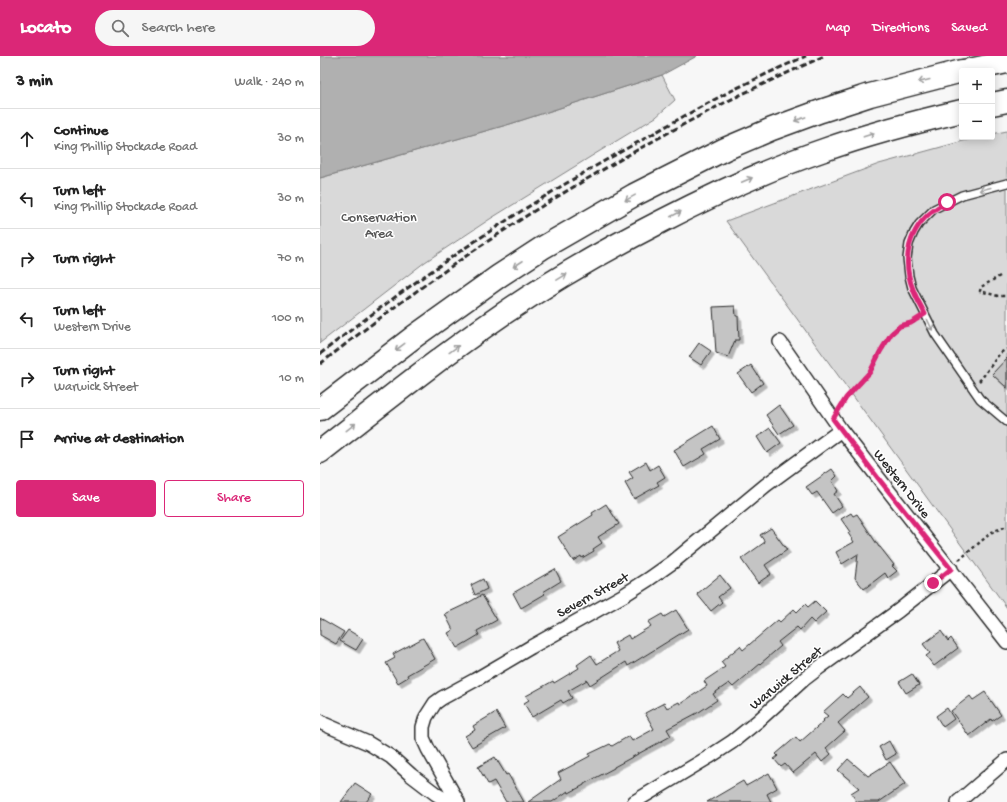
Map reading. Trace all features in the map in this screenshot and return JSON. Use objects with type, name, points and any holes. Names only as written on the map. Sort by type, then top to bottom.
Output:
[{"type":"highway","points":[[978,68],[1007,62]]},
{"type":"highway","points":[[320,408],[415,336],[499,276],[542,248],[647,189],[725,149],[772,129],[870,95],[959,72]]},
{"type":"highway","points":[[995,103],[1007,101]]},
{"type":"highway","points":[[320,452],[416,377],[504,314],[595,257],[642,231],[733,186],[823,150],[875,133],[959,112]]},
{"type":"street","name":"Western Drive","points":[[780,342],[841,430],[1007,642]]},
{"type":"street","name":"Severn Street","points":[[458,802],[423,738],[426,717],[435,703],[537,643],[624,595],[649,579],[673,562],[766,485],[841,430]]},
{"type":"street","name":"Warwick Street","points":[[634,802],[732,742],[758,721],[803,680],[854,641],[898,611],[951,569]]},
{"type":"street","points":[[320,721],[380,750],[391,757],[411,775],[436,794],[449,802]]},
{"type":"street","points":[[958,802],[1007,760]]},
{"type":"lane","points":[[1007,183],[962,195],[934,209],[926,216],[914,232],[907,258],[912,288],[935,334],[980,399],[1007,422]]},
{"type":"path","points":[[1000,276],[981,287],[980,291],[998,296],[1007,296]]},
{"type":"path","points":[[833,419],[846,398],[870,372],[891,334],[900,326],[911,323],[925,314]]},
{"type":"path","points":[[972,387],[982,378],[1000,353],[1007,349]]},
{"type":"path","points":[[951,569],[960,559],[992,532],[1007,526]]},
{"type":"green space","name":"Conservation Area","points":[[662,75],[675,100],[656,117],[490,219],[425,262],[320,343],[320,178],[510,124]]},
{"type":"green space","points":[[1007,131],[1007,608],[726,221],[879,164],[967,140],[995,140],[995,133]]},
{"type":"shaded area","points":[[320,56],[697,56],[662,75],[510,124],[320,178]]},
{"type":"building","points":[[735,306],[736,316],[738,316],[739,340],[735,340],[728,357],[716,353],[713,307]]},
{"type":"building","points":[[699,343],[711,351],[701,365],[689,357]]},
{"type":"building","points":[[1007,358],[1007,388],[992,374]]},
{"type":"building","points":[[751,365],[763,383],[751,392],[738,374]]},
{"type":"building","points":[[779,405],[793,425],[779,434],[766,415]]},
{"type":"building","points":[[713,426],[720,439],[703,449],[706,454],[684,467],[674,450]]},
{"type":"building","points":[[770,428],[781,443],[767,453],[757,437]]},
{"type":"building","points":[[646,462],[650,470],[658,465],[665,477],[657,482],[659,485],[634,499],[625,483],[633,478],[629,472]]},
{"type":"building","points":[[832,469],[837,476],[832,481],[838,491],[834,494],[842,506],[832,513],[817,492],[812,495],[806,487]]},
{"type":"building","points":[[606,504],[619,524],[598,537],[602,543],[593,549],[594,551],[573,561],[558,537],[593,515],[592,513]]},
{"type":"building","points":[[851,513],[853,516],[857,514],[879,547],[894,565],[892,566],[897,571],[888,578],[885,573],[864,589],[855,578],[858,554],[842,564],[836,552],[854,542],[848,533],[850,532],[841,519]]},
{"type":"building","points":[[771,528],[787,550],[765,565],[771,574],[758,583],[741,559],[765,542],[760,535]]},
{"type":"building","points":[[555,569],[561,581],[543,592],[545,594],[521,608],[513,593]]},
{"type":"building","points":[[720,575],[730,588],[718,597],[722,602],[711,611],[697,594]]},
{"type":"building","points":[[483,579],[487,589],[475,595],[471,585]]},
{"type":"building","points":[[482,595],[497,620],[477,631],[479,635],[457,648],[448,633],[453,630],[445,614]]},
{"type":"building","points":[[815,601],[826,612],[814,623],[810,619],[800,630],[797,627],[778,642],[781,646],[733,687],[729,683],[713,694],[717,700],[699,712],[667,729],[671,736],[584,785],[569,793],[568,791],[552,802],[528,802],[561,779],[558,773],[590,756],[589,754],[610,744],[612,746],[629,736],[632,741],[654,729],[645,713],[664,703],[667,708],[679,702],[680,704],[707,686],[704,681],[725,667],[721,662],[740,646],[743,650],[778,620],[780,622],[794,609],[797,612],[805,604],[808,607]]},
{"type":"building","points":[[676,610],[688,629],[628,666],[626,662],[590,685],[587,680],[568,691],[572,698],[563,703],[561,700],[532,717],[524,703],[529,700],[526,696],[553,681],[554,683],[579,668],[577,665],[591,655],[597,664],[618,651],[614,643],[628,635],[630,639],[651,626],[648,622],[662,614],[664,617]]},
{"type":"building","points":[[320,618],[344,632],[336,644],[320,635]]},
{"type":"building","points":[[348,630],[363,639],[356,650],[340,641]]},
{"type":"building","points":[[941,631],[948,641],[951,638],[958,648],[934,666],[926,656],[930,653],[923,644]]},
{"type":"building","points":[[423,638],[435,659],[407,675],[408,677],[398,683],[386,663],[395,658],[393,654]]},
{"type":"building","points":[[912,674],[919,685],[906,693],[899,682]]},
{"type":"building","points":[[860,687],[868,697],[838,723],[845,731],[826,748],[831,754],[822,762],[816,754],[793,773],[785,764],[781,767],[774,759],[778,756],[776,754],[796,737],[800,742],[828,716],[823,712],[843,694],[847,698]]},
{"type":"building","points":[[985,692],[1001,715],[992,721],[991,719],[969,736],[951,711],[970,696],[973,700]]},
{"type":"building","points":[[947,708],[954,719],[943,727],[936,716]]},
{"type":"building","points":[[496,712],[505,728],[472,747],[465,736],[475,730],[473,726]]},
{"type":"building","points":[[889,741],[896,754],[886,760],[879,747]]},
{"type":"building","points":[[495,757],[506,775],[508,774],[524,802],[506,802],[494,781],[488,784],[478,767]]},
{"type":"building","points":[[848,759],[868,776],[890,762],[905,784],[879,802],[857,802],[851,793],[859,788],[838,770]]},
{"type":"building","points":[[769,773],[777,788],[767,794],[771,802],[707,802],[743,781],[746,786]]},
{"type":"building","points":[[355,783],[372,794],[366,802],[341,802]]},
{"type":"railway","points":[[320,354],[358,324],[437,267],[476,240],[558,188],[684,116],[756,79],[806,56]]},
{"type":"railway","points":[[320,364],[452,266],[558,196],[703,114],[752,89],[824,56]]},
{"type":"route","points":[[933,583],[951,569],[833,419],[846,398],[870,372],[891,334],[900,326],[911,323],[925,314],[910,282],[907,258],[909,244],[914,232],[926,216],[934,209],[947,202]]}]
